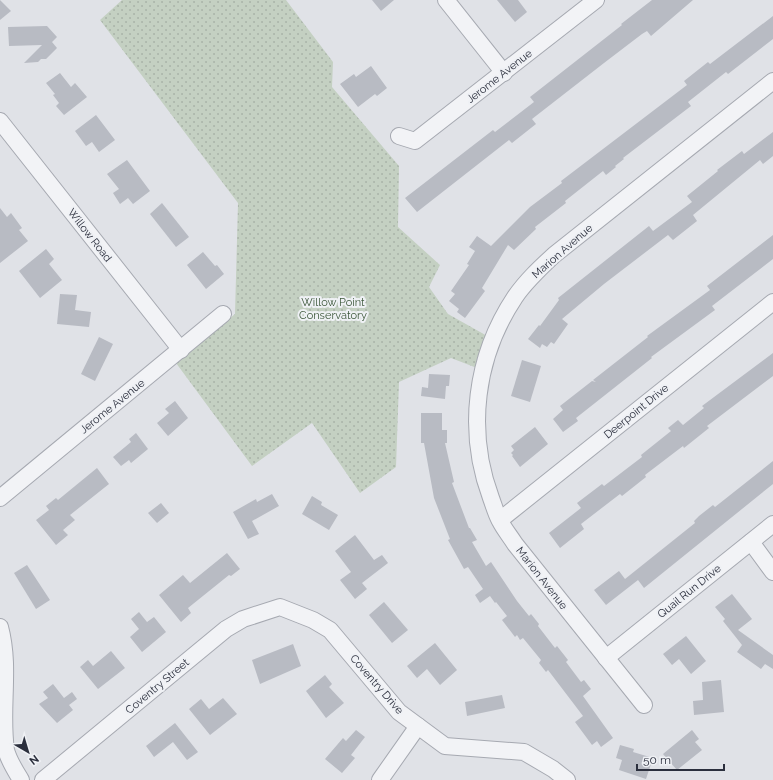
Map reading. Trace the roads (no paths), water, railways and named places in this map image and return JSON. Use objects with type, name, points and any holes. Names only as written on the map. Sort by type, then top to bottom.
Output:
[{"type":"street","points":[[446,0],[504,73]]},
{"type":"street","name":"Jerome Avenue","points":[[399,136],[415,141],[596,0]]},
{"type":"street","name":"Marion Avenue","points":[[644,705],[515,544],[500,520],[486,484],[480,461],[477,437],[477,394],[484,365],[494,335],[515,297],[536,271],[554,255],[773,81]]},
{"type":"street","name":"Willow Road","points":[[0,121],[181,350]]},
{"type":"street","name":"Deerpoint Drive","points":[[500,520],[773,302]]},
{"type":"street","name":"Jerome Avenue","points":[[0,498],[223,314]]},
{"type":"street","name":"Quail Run Drive","points":[[606,658],[773,524]]},
{"type":"street","points":[[751,542],[773,572]]},
{"type":"street","name":"Coventry Drive","points":[[280,607],[313,620],[330,630],[399,712],[446,746],[524,752],[553,769],[568,780]]},
{"type":"street","name":"Coventry Street","points":[[43,780],[226,629],[243,619],[280,607]]},
{"type":"street","points":[[0,627],[5,662],[2,730],[10,762],[21,780]]},
{"type":"street","points":[[380,780],[418,726]]},
{"type":"park label","name":"Willow Point Conservatory","points":[[333,308]]}]
